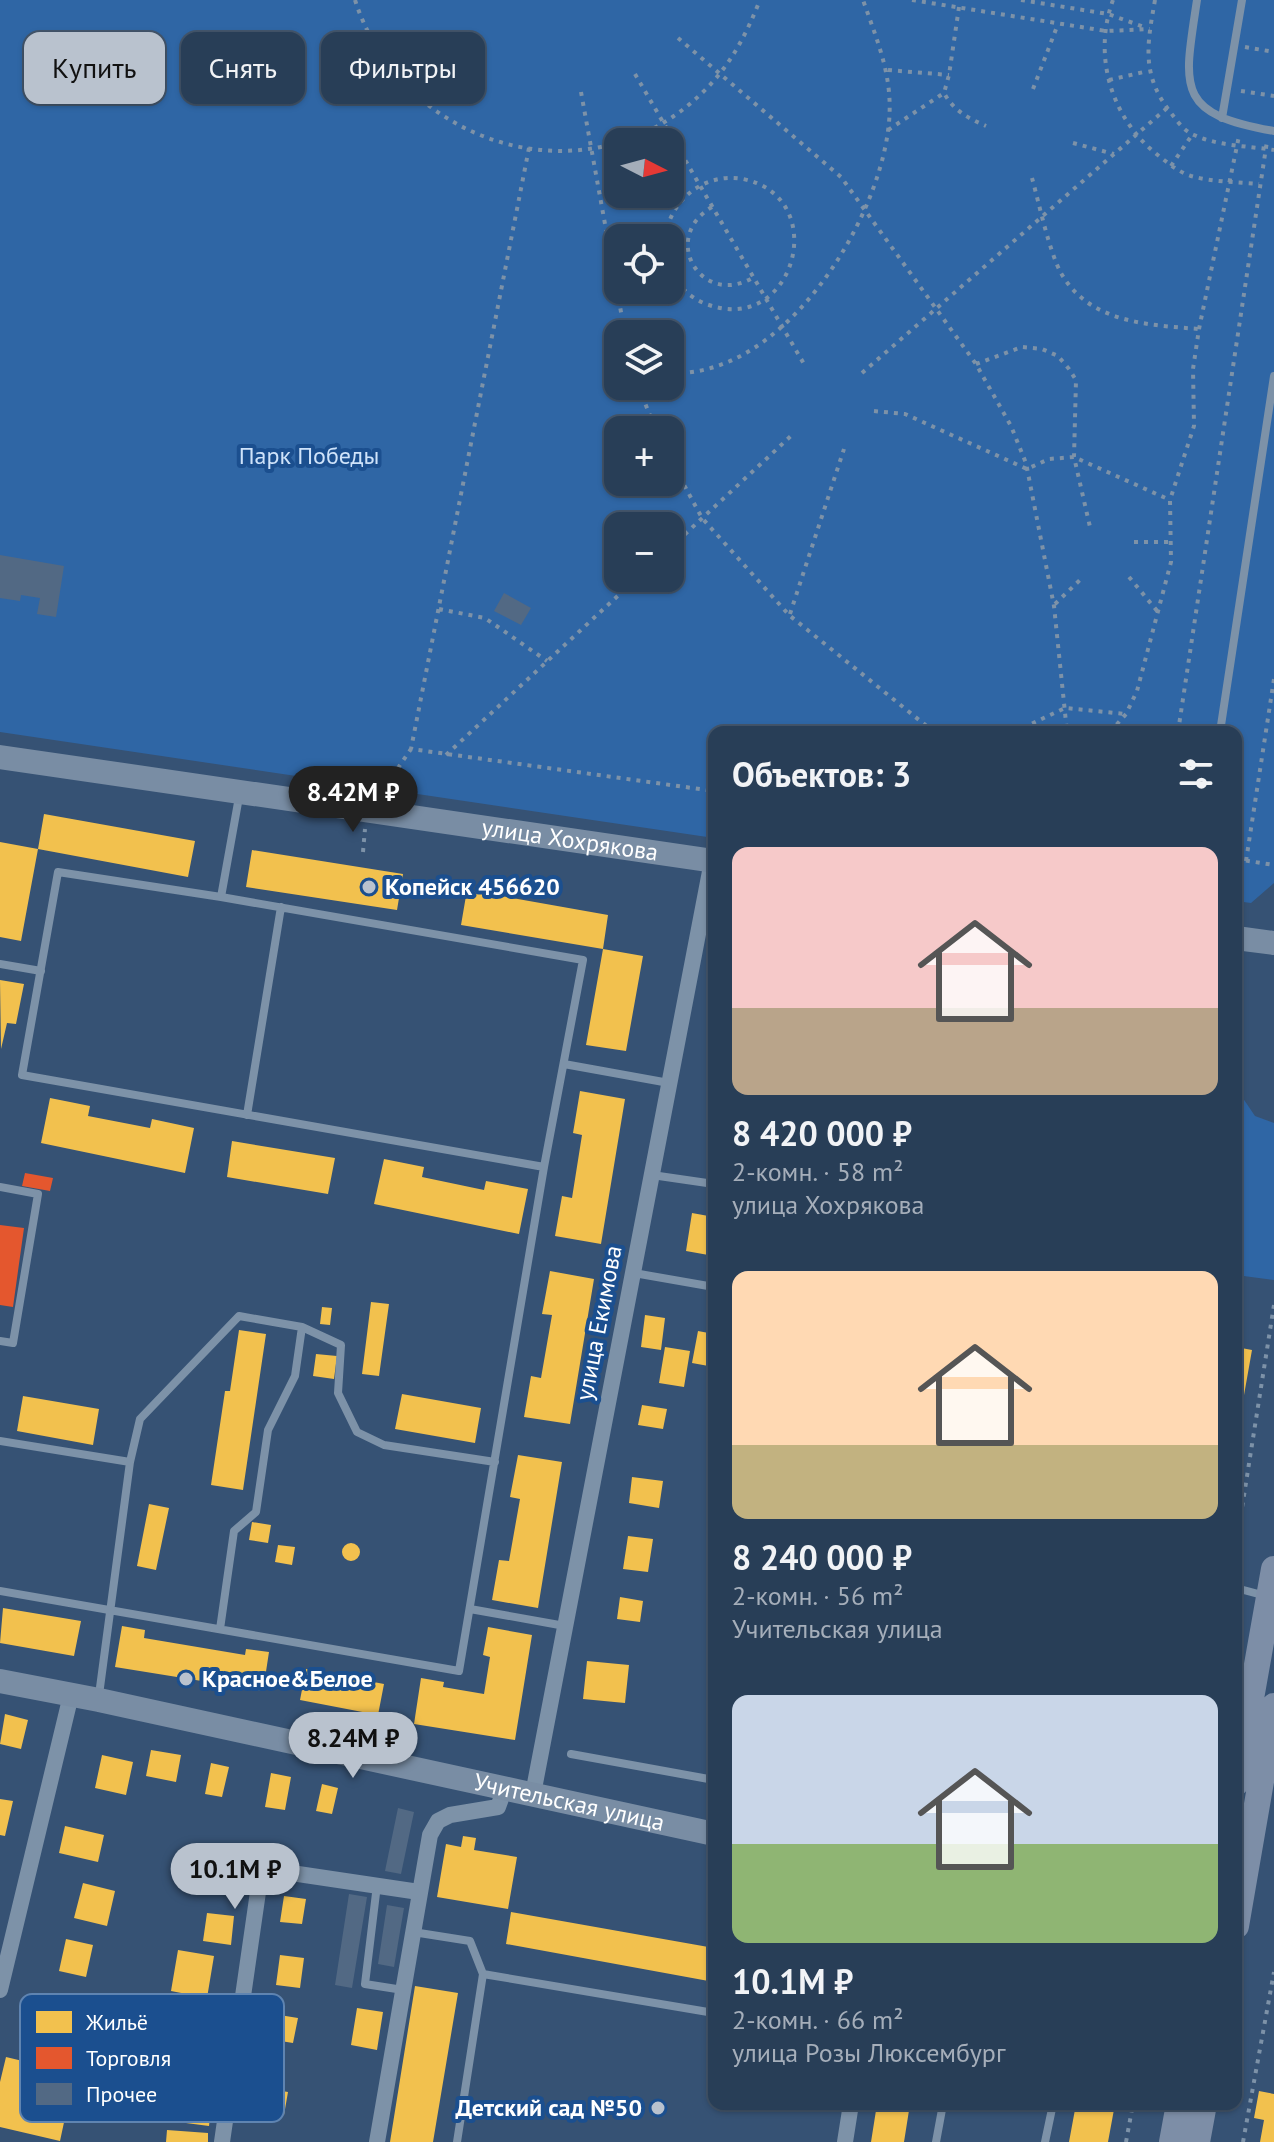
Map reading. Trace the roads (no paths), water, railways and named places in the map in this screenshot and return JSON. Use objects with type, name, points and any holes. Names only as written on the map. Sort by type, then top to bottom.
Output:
[{"type":"main road","points":[[1242,1752],[1272,1597],[1274,1569]]},
{"type":"main road","points":[[1242,1891],[1274,1706]]},
{"type":"main road","points":[[1172,2142],[1178,2110]]},
{"type":"main road","points":[[1197,2142],[1203,2110]]},
{"type":"street","name":"улица Хохрякова","points":[[0,757],[708,860]]},
{"type":"street","name":"улица Екимова","points":[[533,1794],[669,1083],[708,907]]},
{"type":"street","points":[[1242,939],[1274,943]]},
{"type":"street","name":"Учительская улица","points":[[0,1681],[708,1833]]},
{"type":"street","points":[[0,1990],[71,1695]]},
{"type":"street","points":[[377,2142],[430,1835],[438,1821],[450,1815],[498,1807],[505,1788]]},
{"type":"street","points":[[243,1994],[259,1885],[265,1872],[278,1871],[419,1892]]},
{"type":"street","points":[[845,2142],[850,2110]]},
{"type":"street","points":[[222,2142],[225,2122]]},
{"type":"lane","points":[[1197,0],[1187,65],[1195,100],[1215,116],[1272,130]]},
{"type":"lane","points":[[1222,118],[1242,0]]},
{"type":"lane","points":[[1221,726],[1274,376]]},
{"type":"lane","points":[[221,897],[240,792]]},
{"type":"lane","points":[[0,1591],[459,1671],[544,1167],[583,960],[58,872],[22,1075],[544,1167]]},
{"type":"lane","points":[[247,1115],[281,907]]},
{"type":"lane","points":[[0,964],[41,971]]},
{"type":"lane","points":[[564,1064],[669,1083]]},
{"type":"lane","points":[[652,1175],[708,1183]]},
{"type":"lane","points":[[0,1187],[38,1194],[13,1343],[0,1341]]},
{"type":"lane","points":[[633,1273],[708,1286]]},
{"type":"lane","points":[[99,1700],[130,1462],[140,1419],[239,1316],[302,1327],[341,1345],[338,1393],[357,1432],[384,1445],[495,1462]]},
{"type":"lane","points":[[220,1629],[234,1531],[256,1512],[268,1430],[295,1376],[302,1327]]},
{"type":"lane","points":[[0,1441],[130,1462]]},
{"type":"lane","points":[[1242,1590],[1272,1597]]},
{"type":"lane","points":[[470,1609],[565,1626]]},
{"type":"lane","points":[[571,1754],[708,1779]]},
{"type":"lane","points":[[377,1885],[365,1984],[403,1990]]},
{"type":"lane","points":[[413,1932],[470,1941],[483,1974],[457,2142]]},
{"type":"lane","points":[[483,1974],[708,2012]]},
{"type":"lane","points":[[936,2142],[942,2110]]},
{"type":"lane","points":[[1045,2142],[1052,2110]]},
{"type":"place","name":"Копейск 456620","points":[[369,887]]},
{"type":"place","name":"Красное&Белое","points":[[186,1679]]},
{"type":"place","name":"Детский сад №50","points":[[658,2108]]},
{"type":"park label","name":"Парк Победы","points":[[309,456]]}]
